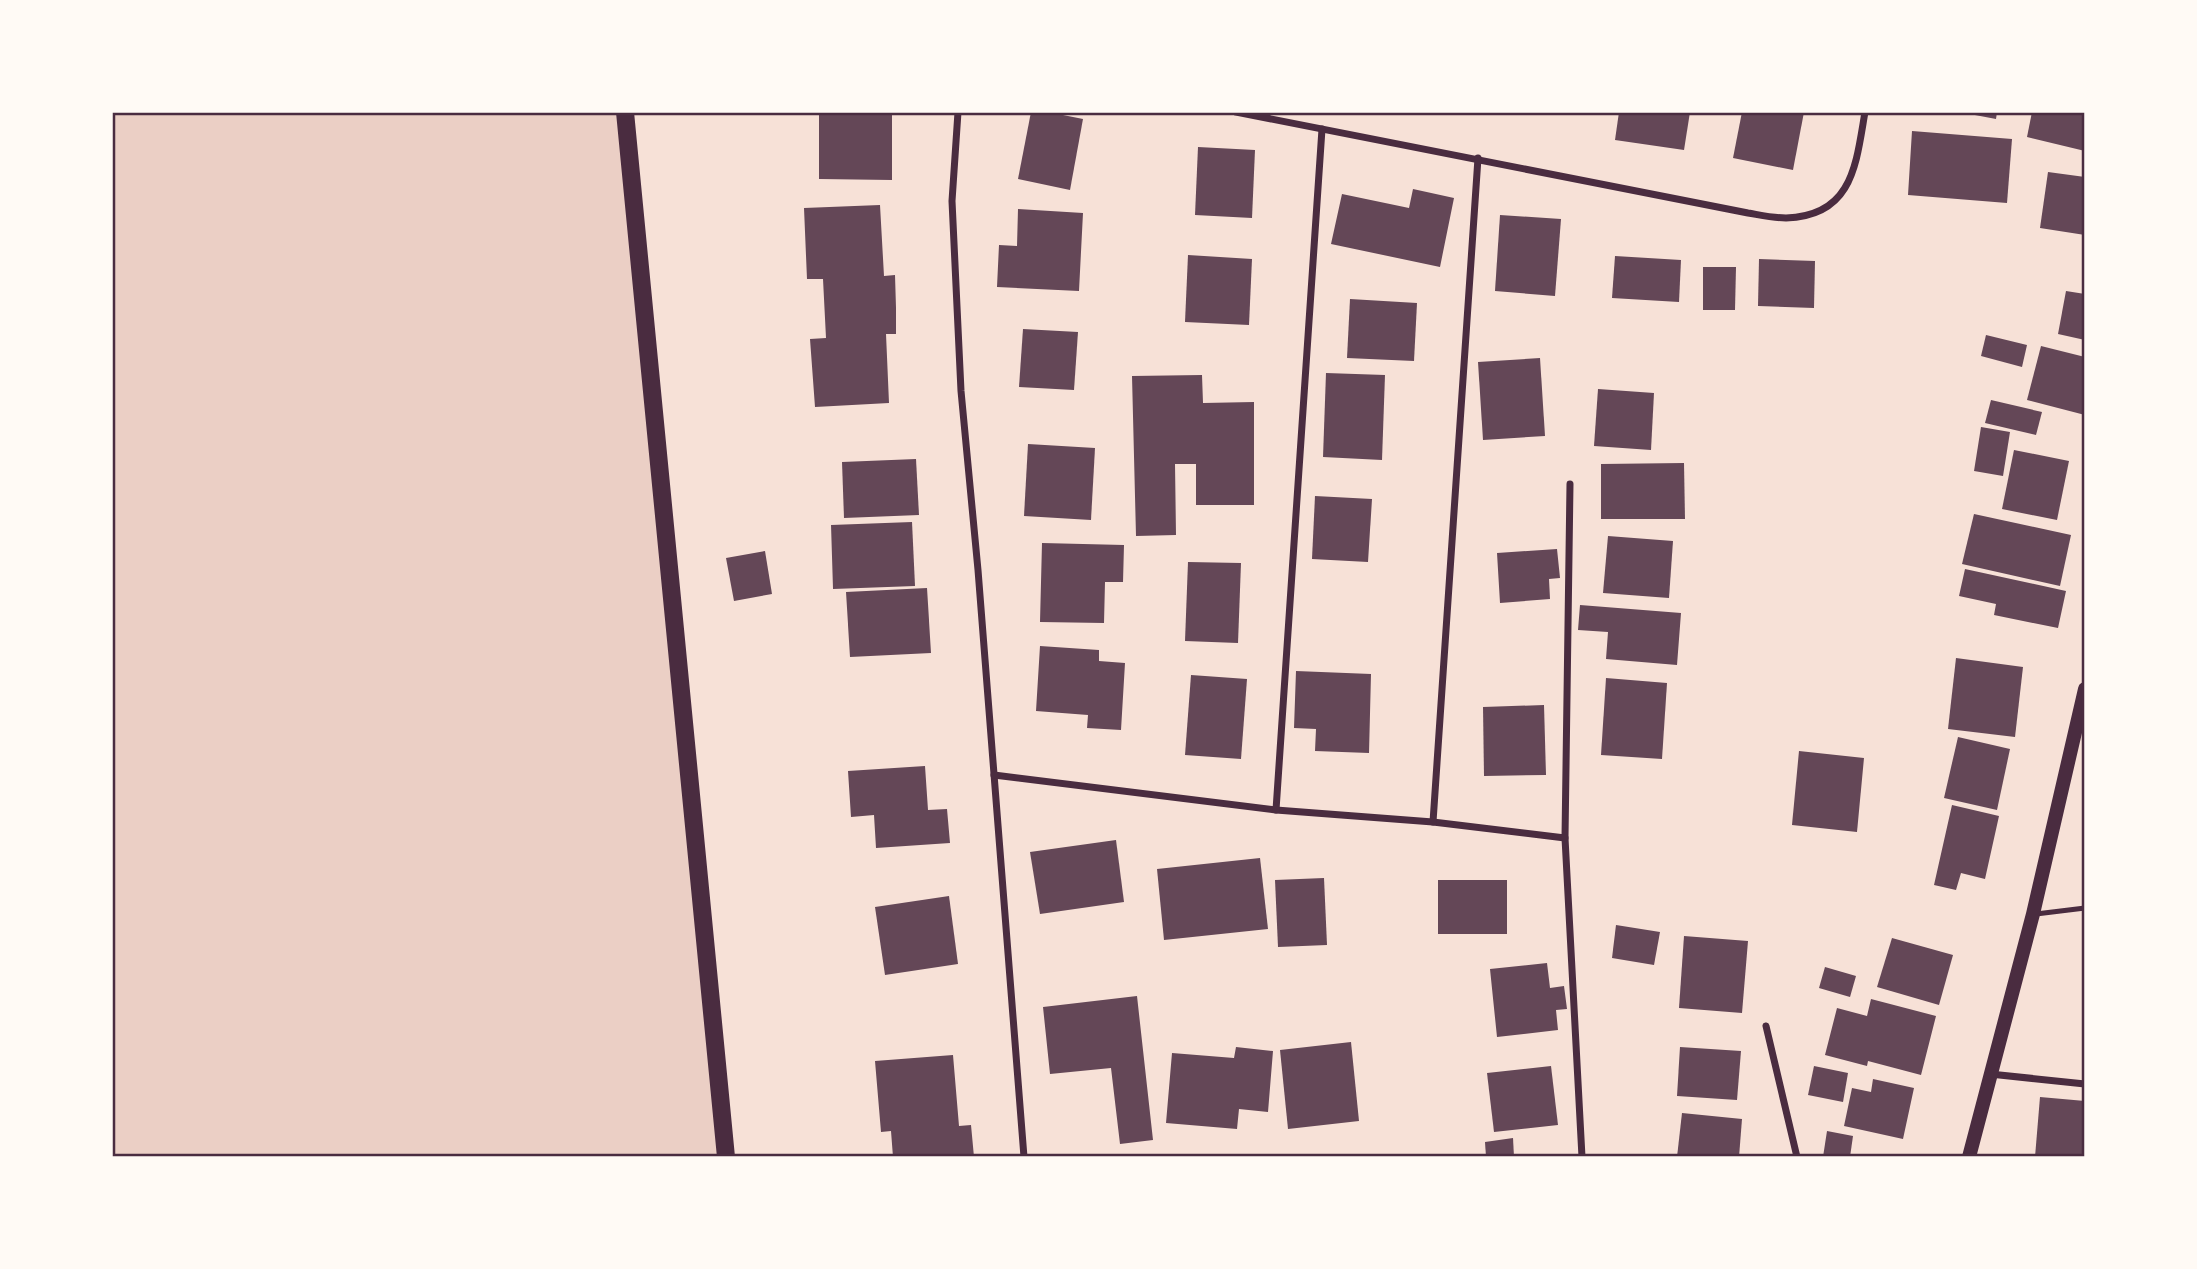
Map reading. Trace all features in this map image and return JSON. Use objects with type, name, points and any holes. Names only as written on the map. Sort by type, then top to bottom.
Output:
[{"type":"main road","points":[[625,112],[726,1157]]},
{"type":"main road","points":[[1969,1157],[2074,749],[2085,689]]},
{"type":"street","points":[[958,112],[952,201],[961,391],[978,570],[1024,1157]]},
{"type":"street","points":[[1236,112],[1748,213],[1786,218],[1817,212],[1842,195],[1855,169],[1865,112]]},
{"type":"street","points":[[1276,810],[1322,129]]},
{"type":"street","points":[[1433,822],[1478,158]]},
{"type":"street","points":[[1570,484],[1566,838],[1582,1157]]},
{"type":"street","points":[[994,775],[1276,810],[1433,822],[1566,838]]},
{"type":"street","points":[[1766,1026],[1797,1157]]},
{"type":"street","points":[[1990,1074],[2085,1084]]},
{"type":"lane","points":[[2033,914],[2084,905]]},
{"type":"shaded area","points":[[112,112],[625,112],[726,1157],[112,1157]]},
{"type":"building","points":[[819,112],[892,112],[892,180],[819,179]]},
{"type":"building","points":[[1031,112],[1048,112],[1083,119],[1070,190],[1018,179]]},
{"type":"building","points":[[1619,112],[1690,112],[1684,150],[1615,140]]},
{"type":"building","points":[[1742,112],[1804,112],[1793,170],[1733,158]]},
{"type":"building","points":[[1959,112],[1997,112],[1996,119]]},
{"type":"building","points":[[2032,112],[2085,112],[2085,151],[2027,137]]},
{"type":"building","points":[[1912,131],[2012,139],[2007,203],[1908,195]]},
{"type":"building","points":[[1198,147],[1255,150],[1252,218],[1195,215]]},
{"type":"building","points":[[2048,172],[2085,177],[2085,235],[2040,228]]},
{"type":"building","points":[[1413,189],[1454,198],[1440,267],[1331,244],[1342,194],[1409,208]]},
{"type":"building","points":[[880,205],[884,276],[895,275],[896,334],[886,334],[889,403],[815,407],[810,339],[826,338],[823,279],[807,279],[804,208]]},
{"type":"building","points":[[1018,209],[1083,213],[1079,291],[997,287],[999,245],[1017,246]]},
{"type":"building","points":[[1500,215],[1561,219],[1555,296],[1495,291]]},
{"type":"building","points":[[1188,255],[1252,259],[1249,325],[1185,322]]},
{"type":"building","points":[[1615,256],[1681,260],[1679,302],[1612,298]]},
{"type":"building","points":[[1759,259],[1815,261],[1814,308],[1758,306]]},
{"type":"building","points":[[1703,267],[1736,267],[1735,310],[1703,310]]},
{"type":"building","points":[[2066,291],[2085,294],[2085,340],[2058,334]]},
{"type":"building","points":[[1350,299],[1417,303],[1414,361],[1347,358]]},
{"type":"building","points":[[1023,329],[1078,332],[1074,390],[1019,387]]},
{"type":"building","points":[[1986,335],[2027,345],[2022,367],[1981,356]]},
{"type":"building","points":[[2041,346],[2085,357],[2085,415],[2027,400]]},
{"type":"building","points":[[1540,358],[1545,436],[1483,440],[1478,362]]},
{"type":"building","points":[[1326,373],[1385,375],[1382,460],[1323,457]]},
{"type":"building","points":[[1202,375],[1203,403],[1254,402],[1254,505],[1196,505],[1196,464],[1175,464],[1176,535],[1136,536],[1132,376]]},
{"type":"building","points":[[1598,389],[1654,393],[1651,450],[1594,446]]},
{"type":"building","points":[[1991,400],[2042,412],[2036,435],[1985,423]]},
{"type":"building","points":[[1981,427],[2010,432],[2003,476],[1974,471]]},
{"type":"building","points":[[1028,444],[1095,448],[1091,520],[1024,516]]},
{"type":"building","points":[[2014,450],[2069,461],[2057,520],[2002,509]]},
{"type":"building","points":[[916,459],[919,515],[844,518],[842,462]]},
{"type":"building","points":[[1684,463],[1685,519],[1601,519],[1601,464]]},
{"type":"building","points":[[1315,496],[1372,499],[1368,562],[1312,559]]},
{"type":"building","points":[[1974,514],[2071,535],[2060,586],[1962,564]]},
{"type":"building","points":[[912,522],[915,586],[833,589],[831,525]]},
{"type":"building","points":[[1608,536],[1673,541],[1669,598],[1603,593]]},
{"type":"building","points":[[1042,543],[1124,545],[1123,582],[1105,582],[1104,623],[1040,622]]},
{"type":"building","points":[[1557,549],[1560,578],[1549,579],[1550,599],[1500,603],[1497,553]]},
{"type":"building","points":[[765,551],[772,594],[734,601],[726,558]]},
{"type":"building","points":[[1188,562],[1241,563],[1238,643],[1185,641]]},
{"type":"building","points":[[1965,569],[2066,591],[2058,628],[1994,615],[1996,604],[1959,596]]},
{"type":"building","points":[[927,588],[931,653],[850,657],[846,592]]},
{"type":"building","points":[[1580,605],[1681,613],[1677,665],[1606,659],[1608,632],[1578,630]]},
{"type":"building","points":[[1040,646],[1099,650],[1099,661],[1125,663],[1121,730],[1087,728],[1088,715],[1036,711]]},
{"type":"building","points":[[1956,658],[2023,667],[2015,737],[1948,729]]},
{"type":"building","points":[[1296,671],[1371,674],[1369,753],[1315,751],[1316,729],[1294,728]]},
{"type":"building","points":[[1191,675],[1247,679],[1241,759],[1185,755]]},
{"type":"building","points":[[1606,678],[1667,683],[1662,759],[1601,755]]},
{"type":"building","points":[[1544,705],[1546,775],[1484,776],[1483,707]]},
{"type":"building","points":[[1958,737],[2010,749],[1997,810],[1944,798]]},
{"type":"building","points":[[1799,751],[1864,758],[1857,832],[1792,825]]},
{"type":"building","points":[[925,766],[928,810],[947,809],[950,843],[876,848],[874,815],[851,817],[848,771]]},
{"type":"building","points":[[1952,805],[1999,816],[1985,879],[1961,873],[1956,890],[1934,885]]},
{"type":"building","points":[[1116,840],[1124,902],[1040,914],[1030,852]]},
{"type":"building","points":[[1260,858],[1268,929],[1164,940],[1157,869]]},
{"type":"building","points":[[1324,878],[1327,945],[1278,947],[1275,880]]},
{"type":"building","points":[[1438,880],[1507,880],[1507,934],[1438,934]]},
{"type":"building","points":[[949,896],[958,964],[885,975],[875,907]]},
{"type":"building","points":[[1616,925],[1660,932],[1654,965],[1612,958]]},
{"type":"building","points":[[1684,936],[1748,941],[1742,1013],[1679,1008]]},
{"type":"building","points":[[1892,938],[1953,955],[1939,1005],[1877,987]]},
{"type":"building","points":[[1547,963],[1550,988],[1564,986],[1567,1009],[1556,1010],[1558,1030],[1497,1037],[1490,969]]},
{"type":"building","points":[[1825,967],[1856,976],[1850,997],[1819,988]]},
{"type":"building","points":[[1137,996],[1153,1140],[1120,1144],[1111,1068],[1050,1074],[1043,1007]]},
{"type":"building","points":[[1871,999],[1936,1016],[1921,1075],[1868,1061],[1867,1066],[1825,1055],[1837,1008],[1867,1016]]},
{"type":"building","points":[[1351,1042],[1359,1121],[1288,1129],[1280,1050]]},
{"type":"building","points":[[1236,1047],[1273,1051],[1268,1112],[1239,1109],[1237,1129],[1166,1123],[1172,1053],[1234,1058]]},
{"type":"building","points":[[1680,1047],[1741,1051],[1737,1100],[1677,1096]]},
{"type":"building","points":[[953,1055],[959,1126],[971,1125],[974,1157],[893,1157],[891,1131],[881,1132],[875,1061]]},
{"type":"building","points":[[1551,1066],[1558,1125],[1494,1132],[1487,1073]]},
{"type":"building","points":[[1814,1066],[1848,1073],[1843,1102],[1808,1095]]},
{"type":"building","points":[[1873,1079],[1914,1088],[1903,1139],[1844,1126],[1852,1088],[1871,1092]]},
{"type":"building","points":[[2040,1097],[2085,1101],[2085,1157],[2035,1157]]},
{"type":"building","points":[[1682,1113],[1742,1119],[1739,1157],[1677,1157]]},
{"type":"building","points":[[1827,1131],[1853,1136],[1850,1157],[1823,1157]]},
{"type":"building","points":[[1513,1138],[1514,1157],[1486,1157],[1485,1142]]}]
